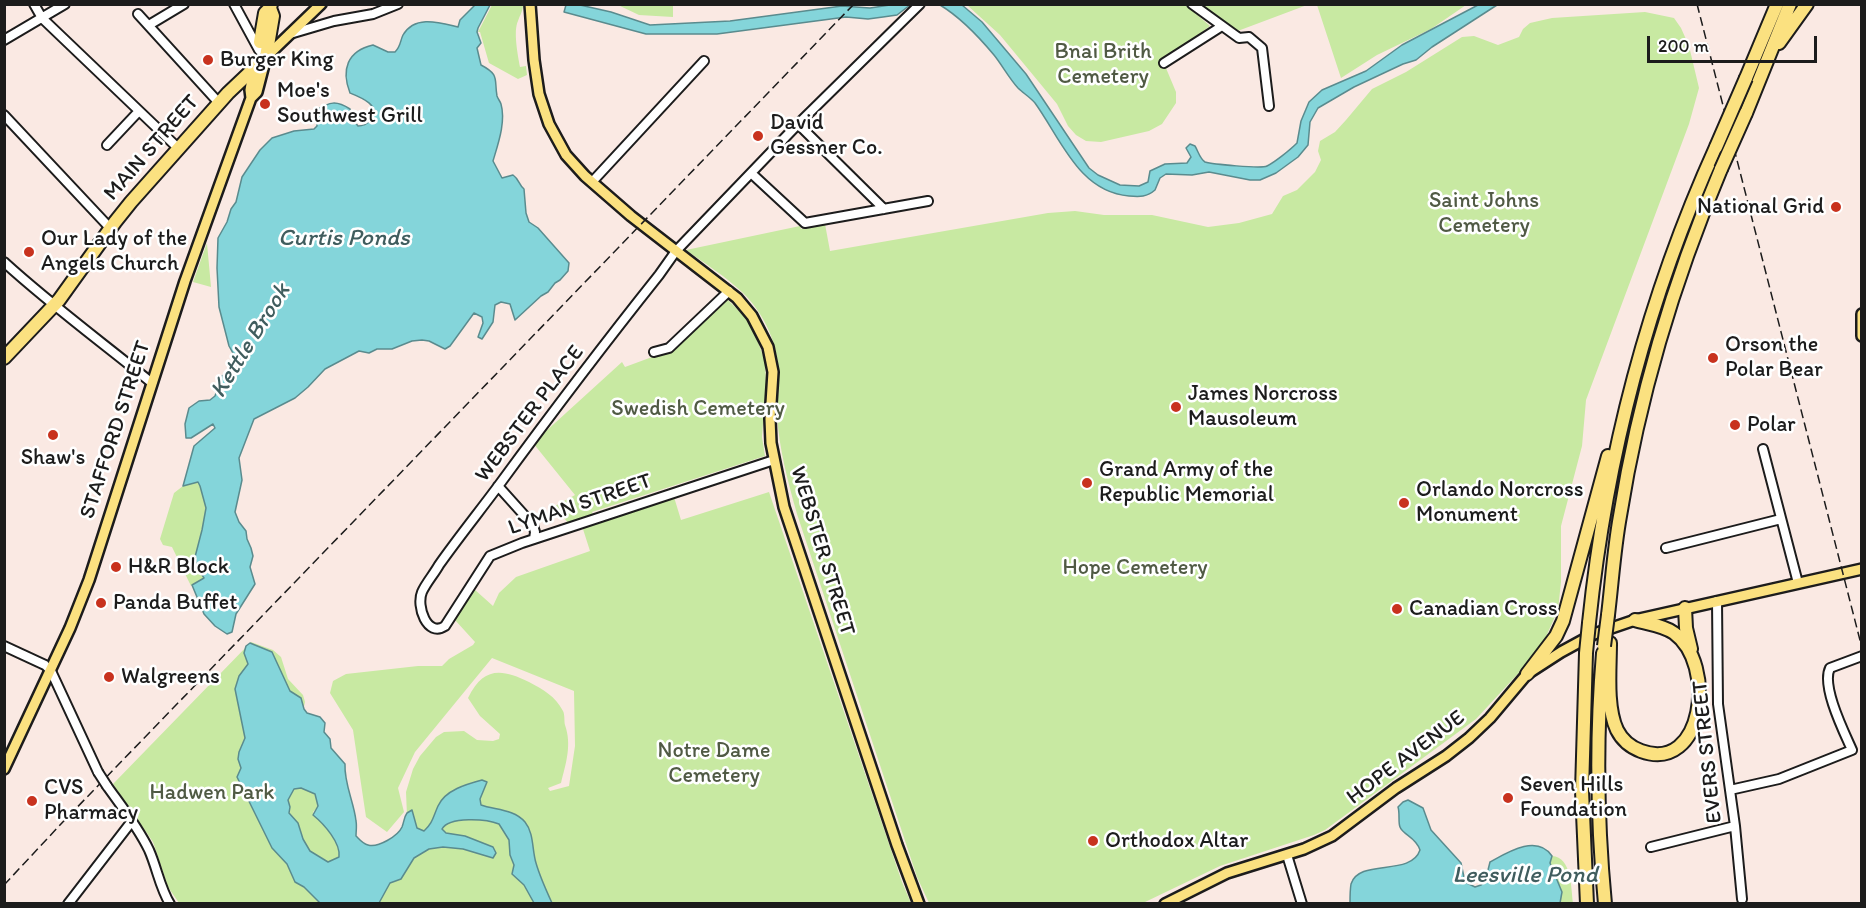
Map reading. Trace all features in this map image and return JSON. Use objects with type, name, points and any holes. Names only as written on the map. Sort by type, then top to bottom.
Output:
[{"type":"highway","points":[[1761,44],[1767,4]]},
{"type":"highway","points":[[1527,675],[1556,636],[1563,621],[1619,412],[1672,256],[1777,4]]},
{"type":"highway","points":[[1605,903],[1598,787],[1609,611],[1621,509],[1645,396],[1672,302],[1721,170],[1790,4]]},
{"type":"highway","points":[[1768,58],[1807,4]]},
{"type":"highway","points":[[254,68],[262,53],[265,13],[272,10]]},
{"type":"highway","name":"MAIN STREET","points":[[4,358],[54,305],[110,228],[234,87],[254,68]]},
{"type":"highway","points":[[1587,903],[1582,791],[1586,653],[1602,527],[1623,416],[1638,361]]},
{"type":"highway","points":[[1607,644],[1611,704],[1616,729],[1626,743],[1647,753],[1664,753],[1671,750],[1678,746],[1690,731],[1697,715],[1700,696],[1686,628],[1685,608]]},
{"type":"highway","points":[[1635,620],[1673,633],[1686,645],[1695,663]]},
{"type":"main road","points":[[262,53],[291,32],[321,4]]},
{"type":"main road","name":"WEBSTER STREET","points":[[530,5],[537,84],[548,121],[566,155],[592,182],[631,216],[729,291],[752,316],[768,346],[773,381],[770,430],[774,460],[789,523],[897,845],[919,903]]},
{"type":"main road","points":[[272,10],[280,29],[291,32]]},
{"type":"main road","name":"STAFFORD STREET","points":[[250,94],[257,92],[262,53]]},
{"type":"main road","name":"STAFFORD STREET","points":[[4,769],[51,671],[89,580],[207,216],[250,94],[254,68]]},
{"type":"main road","points":[[234,87],[242,87],[250,94]]},
{"type":"main road","points":[[1862,314],[1862,336]]},
{"type":"main road","name":"HOPE AVENUE","points":[[1165,903],[1227,873],[1287,855],[1332,836],[1396,788],[1448,755],[1480,728],[1527,675],[1561,652],[1594,634],[1635,620],[1862,569]]},
{"type":"street","points":[[34,4],[42,18],[179,149]]},
{"type":"street","points":[[4,40],[65,4]]},
{"type":"street","points":[[149,25],[184,4]]},
{"type":"street","points":[[234,4],[262,53]]},
{"type":"street","points":[[291,32],[373,14],[398,4]]},
{"type":"street","points":[[1192,4],[1239,38],[1249,37],[1262,48],[1269,106]]},
{"type":"street","name":"WEBSTER PLACE","points":[[434,629],[429,626],[419,603],[423,591],[441,562],[541,426],[676,250],[798,124],[920,5]]},
{"type":"street","points":[[138,14],[219,104]]},
{"type":"street","points":[[1164,63],[1222,26]]},
{"type":"street","points":[[592,182],[704,61]]},
{"type":"street","points":[[107,146],[139,111]]},
{"type":"street","points":[[4,115],[110,228]]},
{"type":"street","points":[[798,124],[884,209]]},
{"type":"street","points":[[751,173],[805,223],[928,201]]},
{"type":"street","points":[[4,262],[45,299],[152,383]]},
{"type":"street","points":[[654,352],[669,348],[729,291]]},
{"type":"street","points":[[1764,448],[1798,583]]},
{"type":"street","name":"LYMAN STREET","points":[[434,629],[440,629],[449,621],[490,556],[534,539],[774,460]]},
{"type":"street","points":[[498,486],[533,525],[534,539]]},
{"type":"street","points":[[1666,548],[1781,519]]},
{"type":"street","name":"EVERS STREET","points":[[1717,601],[1718,704],[1735,826],[1742,899]]},
{"type":"street","points":[[4,646],[45,665],[51,671],[98,772],[148,847],[165,896],[171,903]]},
{"type":"street","points":[[1730,790],[1779,779],[1852,750],[1835,709],[1828,672],[1830,668],[1862,656]]},
{"type":"street","points":[[68,903],[132,821]]},
{"type":"street","points":[[1650,846],[1735,826]]},
{"type":"street","points":[[1287,855],[1302,903]]},
{"type":"green space","points":[[1317,4],[1466,5],[1431,29],[1377,55],[1341,78]]},
{"type":"green space","points":[[492,5],[523,6],[516,37],[520,67],[526,66],[527,75],[518,79],[489,63],[480,32],[478,32]]},
{"type":"green space","points":[[618,5],[673,5],[673,17],[639,15]]},
{"type":"green space","name":"Bnai Brith Cemetery","points":[[967,5],[1186,5],[1210,26],[1163,61],[1176,92],[1176,103],[1162,124],[1149,131],[1101,142],[1086,141],[1068,126],[1057,104],[1000,35]]},
{"type":"green space","points":[[1199,5],[1307,5],[1235,32]]},
{"type":"green space","name":"Hope Cemetery","points":[[1645,12],[1674,18],[1689,46],[1699,88],[1689,124],[1586,400],[1582,446],[1561,526],[1561,582],[1558,610],[1540,650],[1476,719],[1325,830],[1314,835],[1220,866],[1143,903],[929,903],[917,877],[797,514],[784,465],[778,428],[778,366],[769,331],[764,320],[742,292],[686,250],[800,226],[801,229],[825,224],[830,251],[1048,213],[1075,211],[1104,215],[1152,215],[1208,227],[1239,223],[1272,214],[1283,196],[1297,190],[1315,172],[1321,160],[1318,151],[1320,141],[1335,132],[1372,89],[1406,72],[1462,37],[1474,36],[1498,45],[1519,37],[1530,23],[1552,18]]},
{"type":"green space","points":[[207,243],[211,287],[193,282]]},
{"type":"green space","name":"Swedish Cemetery","points":[[726,298],[751,323],[765,361],[766,384],[762,437],[765,456],[592,512],[593,515],[568,523],[555,506],[575,495],[533,443],[622,362],[625,367],[671,350]]},
{"type":"green space","points":[[197,482],[206,508],[197,567],[204,578],[191,586],[172,547],[163,545],[160,539],[174,493],[183,486]]},
{"type":"green space","name":"Notre Dame Cemetery","points":[[769,492],[911,903],[179,903],[168,887],[153,842],[113,784],[251,642],[273,650],[281,657],[288,679],[303,695],[305,702],[303,711],[318,801],[318,807],[313,812],[334,838],[340,857],[330,861],[358,854],[397,837],[407,816],[406,792],[413,769],[420,756],[436,737],[444,732],[464,731],[477,740],[499,739],[500,734],[480,716],[468,698],[480,680],[494,673],[510,674],[529,682],[549,694],[560,706],[564,713],[568,754],[561,783],[548,788],[550,791],[569,786],[575,746],[574,691],[492,658],[415,752],[398,788],[404,812],[387,832],[366,817],[353,730],[330,693],[333,681],[346,674],[418,666],[442,666],[475,642],[455,620],[474,589],[493,606],[499,593],[516,577],[590,551],[582,526],[674,497],[681,520]],"holes":[[[482,780],[422,834],[430,826],[444,798],[462,786]],[[305,843],[310,851],[329,862],[317,865]]]},
{"type":"green space","points":[[1552,856],[1559,858],[1567,868],[1573,903],[1560,903],[1562,892],[1550,863]]},
{"type":"water","name":"Curtis Ponds","points":[[475,5],[490,5],[478,28],[481,43],[477,48],[481,65],[494,75],[503,118],[493,161],[502,178],[513,175],[517,178],[524,189],[529,222],[538,228],[569,263],[568,271],[548,292],[515,320],[510,304],[501,302],[495,305],[493,322],[482,339],[478,337],[483,323],[482,317],[474,313],[450,346],[445,349],[422,340],[412,341],[392,349],[377,349],[369,353],[359,351],[325,369],[295,398],[254,419],[239,458],[242,480],[235,512],[246,531],[251,548],[253,556],[250,567],[255,584],[236,614],[232,632],[227,634],[215,626],[204,614],[192,585],[204,578],[197,567],[195,557],[206,508],[198,482],[183,486],[194,446],[215,428],[213,424],[191,438],[186,438],[185,424],[189,408],[199,401],[210,400],[215,396],[222,376],[234,366],[234,355],[229,346],[219,307],[218,238],[236,202],[242,177],[260,150],[272,138],[294,131],[314,129],[317,126],[316,110],[325,105],[337,103],[350,109],[351,117],[358,126],[371,120],[374,115],[372,106],[350,93],[347,85],[346,69],[357,52],[373,45],[388,52],[395,52],[408,28],[421,22],[436,22],[458,27],[460,20]]},
{"type":"water","points":[[566,5],[580,5],[611,12],[650,25],[730,21],[842,6],[870,8],[910,5],[897,15],[868,19],[846,17],[717,34],[646,34],[564,12]]},
{"type":"water","points":[[940,5],[962,5],[982,22],[1026,74],[1089,168],[1098,175],[1120,185],[1139,186],[1148,182],[1150,171],[1165,164],[1187,163],[1191,157],[1186,148],[1190,144],[1195,146],[1205,162],[1247,167],[1267,166],[1297,143],[1301,121],[1309,102],[1322,90],[1366,71],[1402,45],[1478,5],[1497,5],[1416,60],[1354,87],[1318,108],[1310,122],[1308,145],[1298,157],[1276,173],[1260,180],[1209,172],[1192,175],[1166,174],[1160,178],[1152,192],[1146,195],[1129,196],[1097,185],[1084,174],[1073,162],[1035,103],[1018,88],[976,34]]},
{"type":"water","points":[[250,643],[272,652],[290,691],[301,698],[307,713],[320,717],[325,723],[324,732],[330,739],[331,748],[345,764],[356,823],[356,836],[362,842],[377,845],[387,840],[400,830],[407,813],[412,810],[417,828],[424,831],[431,822],[441,800],[457,789],[482,780],[487,782],[480,799],[481,805],[504,810],[521,818],[528,826],[538,868],[552,903],[534,903],[524,885],[512,874],[514,865],[510,855],[509,840],[499,824],[460,820],[442,829],[446,833],[465,836],[493,847],[496,853],[493,858],[463,849],[443,847],[429,849],[414,858],[401,879],[390,883],[379,903],[320,903],[304,887],[295,882],[287,864],[272,848],[237,777],[241,768],[238,759],[239,752],[245,738],[235,689],[239,676],[248,664],[244,653],[246,646]],"holes":[[[301,788],[315,794],[318,806],[313,815],[331,834],[339,852],[339,857],[328,862],[310,851],[298,823],[289,813],[288,800],[294,789]]]},
{"type":"water","name":"Leesville Pond","points":[[1408,800],[1423,808],[1431,830],[1461,863],[1465,882],[1475,887],[1481,885],[1486,878],[1490,862],[1505,854],[1531,846],[1539,846],[1546,850],[1552,856],[1550,863],[1562,892],[1560,903],[1350,903],[1351,884],[1356,876],[1374,869],[1407,863],[1415,858],[1420,850],[1416,842],[1399,825],[1398,807]]},
{"type":"railway","points":[[4,885],[854,4]]},
{"type":"railway","points":[[1697,4],[1862,648]]},
{"type":"place","name":"Burger King","points":[[208,60]]},
{"type":"place","name":"Moe's Southwest Grill","points":[[265,104]]},
{"type":"place","name":"David Gessner Co.","points":[[758,136]]},
{"type":"place","name":"National Grid","points":[[1836,207]]},
{"type":"place","name":"Our Lady of the Angels Church","points":[[29,252]]},
{"type":"place","name":"Orson the Polar Bear","points":[[1713,358]]},
{"type":"place","name":"James Norcross Mausoleum","points":[[1176,407]]},
{"type":"place","name":"Polar","points":[[1735,425]]},
{"type":"place","name":"Shaw's","points":[[53,435]]},
{"type":"place","name":"Grand Army of the Republic Memorial","points":[[1087,483]]},
{"type":"place","name":"Orlando Norcross Monument","points":[[1404,503]]},
{"type":"place","name":"H&R Block","points":[[116,567]]},
{"type":"place","name":"Panda Buffet","points":[[101,603]]},
{"type":"place","name":"Canadian Cross","points":[[1397,609]]},
{"type":"place","name":"Walgreens","points":[[109,677]]},
{"type":"place","name":"Seven Hills Foundation","points":[[1508,798]]},
{"type":"place","name":"CVS Pharmacy","points":[[32,801]]},
{"type":"place","name":"Orthodox Altar","points":[[1093,841]]},
{"type":"park label","name":"Saint Johns Cemetery","points":[[1484,214]]},
{"type":"park label","name":"Hadwen Park","points":[[212,793]]},
{"type":"water label","name":"Kettle Brook","points":[[251,341]]}]
